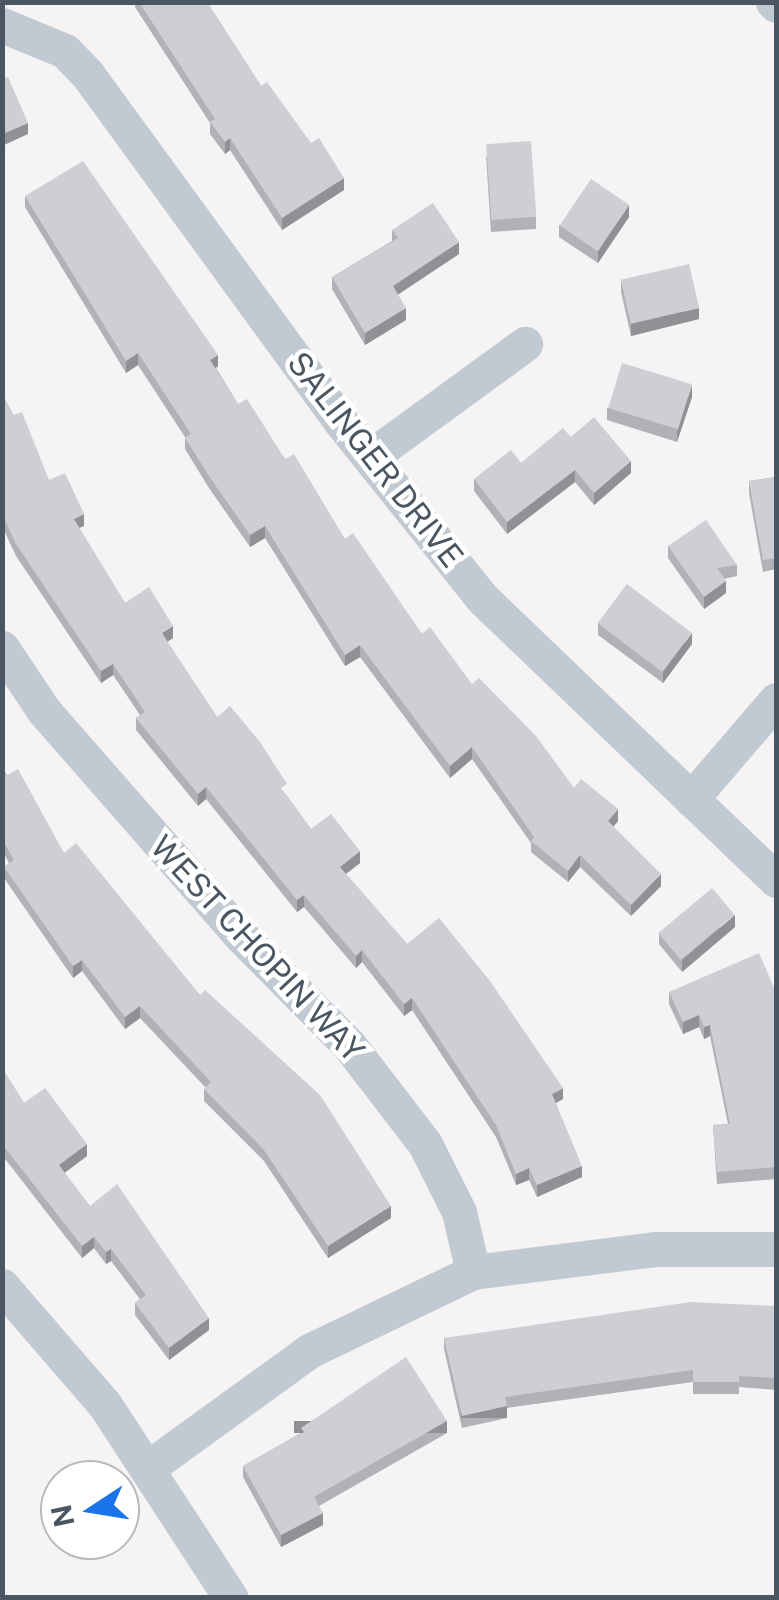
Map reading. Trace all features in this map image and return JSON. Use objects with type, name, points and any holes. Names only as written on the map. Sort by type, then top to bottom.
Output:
[{"type":"street","name":"SALINGER DRIVE","points":[[2,25],[65,51],[88,74],[370,457],[483,599],[776,880]]},
{"type":"street","points":[[370,457],[525,344]]},
{"type":"street","name":"WEST CHOPIN WAY","points":[[2,648],[44,710],[241,936],[349,1046],[425,1144],[459,1212],[473,1272]]},
{"type":"street","points":[[691,799],[776,700]]},
{"type":"street","points":[[148,1467],[309,1351],[473,1272],[656,1249],[776,1249]]},
{"type":"street","points":[[2,1286],[148,1467],[231,1598]]},
{"type":"building","points":[[139,2],[207,2],[261,86],[267,82],[311,143],[319,138],[344,178],[282,218],[230,138],[225,142],[210,122],[215,119]]},
{"type":"building","points":[[8,77],[28,123],[2,134],[2,80]]},
{"type":"building","points":[[531,141],[536,217],[491,220],[486,144]]},
{"type":"building","points":[[83,161],[218,355],[210,360],[238,404],[247,399],[285,459],[294,454],[345,539],[353,533],[422,634],[430,627],[472,684],[479,678],[536,736],[574,788],[581,779],[618,809],[608,821],[661,874],[631,905],[580,855],[568,871],[531,841],[534,837],[472,747],[450,766],[360,645],[345,655],[265,526],[250,535],[185,438],[191,434],[138,353],[126,361],[25,196]]},
{"type":"building","points":[[591,179],[629,205],[598,251],[560,225]]},
{"type":"building","points":[[433,203],[459,242],[393,286],[406,308],[365,333],[332,277],[398,238],[392,230]]},
{"type":"building","points":[[689,264],[699,308],[631,324],[621,280]]},
{"type":"building","points":[[622,363],[692,384],[678,429],[608,408]]},
{"type":"building","points":[[2,394],[13,415],[22,412],[49,480],[65,473],[84,514],[74,519],[125,603],[149,587],[173,626],[162,633],[217,717],[230,706],[260,742],[287,784],[281,788],[311,829],[331,814],[360,851],[340,867],[407,944],[439,918],[490,981],[563,1088],[552,1094],[582,1166],[537,1185],[529,1168],[516,1174],[496,1125],[412,998],[404,1004],[362,950],[356,956],[304,895],[297,900],[206,787],[198,794],[136,718],[145,712],[113,664],[101,671],[16,544],[2,514]]},
{"type":"building","points":[[594,417],[631,461],[594,493],[575,470],[507,522],[474,479],[511,450],[521,463],[563,428],[571,437]]},
{"type":"building","points":[[776,477],[776,558],[763,560],[749,481]]},
{"type":"building","points":[[706,520],[737,565],[717,568],[726,581],[704,597],[668,546]]},
{"type":"building","points":[[627,584],[692,633],[662,672],[598,623]]},
{"type":"building","points":[[2,768],[6,776],[18,769],[64,853],[76,843],[200,995],[205,990],[320,1095],[391,1206],[328,1246],[264,1150],[204,1089],[211,1082],[140,1006],[125,1017],[82,960],[73,966],[4,867],[14,860],[2,839]]},
{"type":"building","points":[[712,888],[734,915],[681,960],[658,933]]},
{"type":"building","points":[[759,953],[776,992],[776,1167],[717,1172],[713,1125],[730,1124],[710,1025],[704,1027],[699,1015],[683,1022],[669,992]]},
{"type":"building","points":[[2,1068],[24,1103],[45,1088],[87,1144],[59,1165],[90,1206],[117,1184],[209,1318],[169,1348],[135,1303],[146,1295],[111,1249],[106,1252],[94,1237],[82,1246],[2,1144]]},
{"type":"building","points":[[691,1302],[776,1306],[776,1378],[739,1376],[739,1382],[693,1382],[693,1370],[505,1397],[507,1406],[462,1416],[444,1338]]},
{"type":"building","points":[[406,1357],[447,1421],[314,1497],[323,1513],[281,1535],[243,1466],[304,1432],[301,1428]]}]
